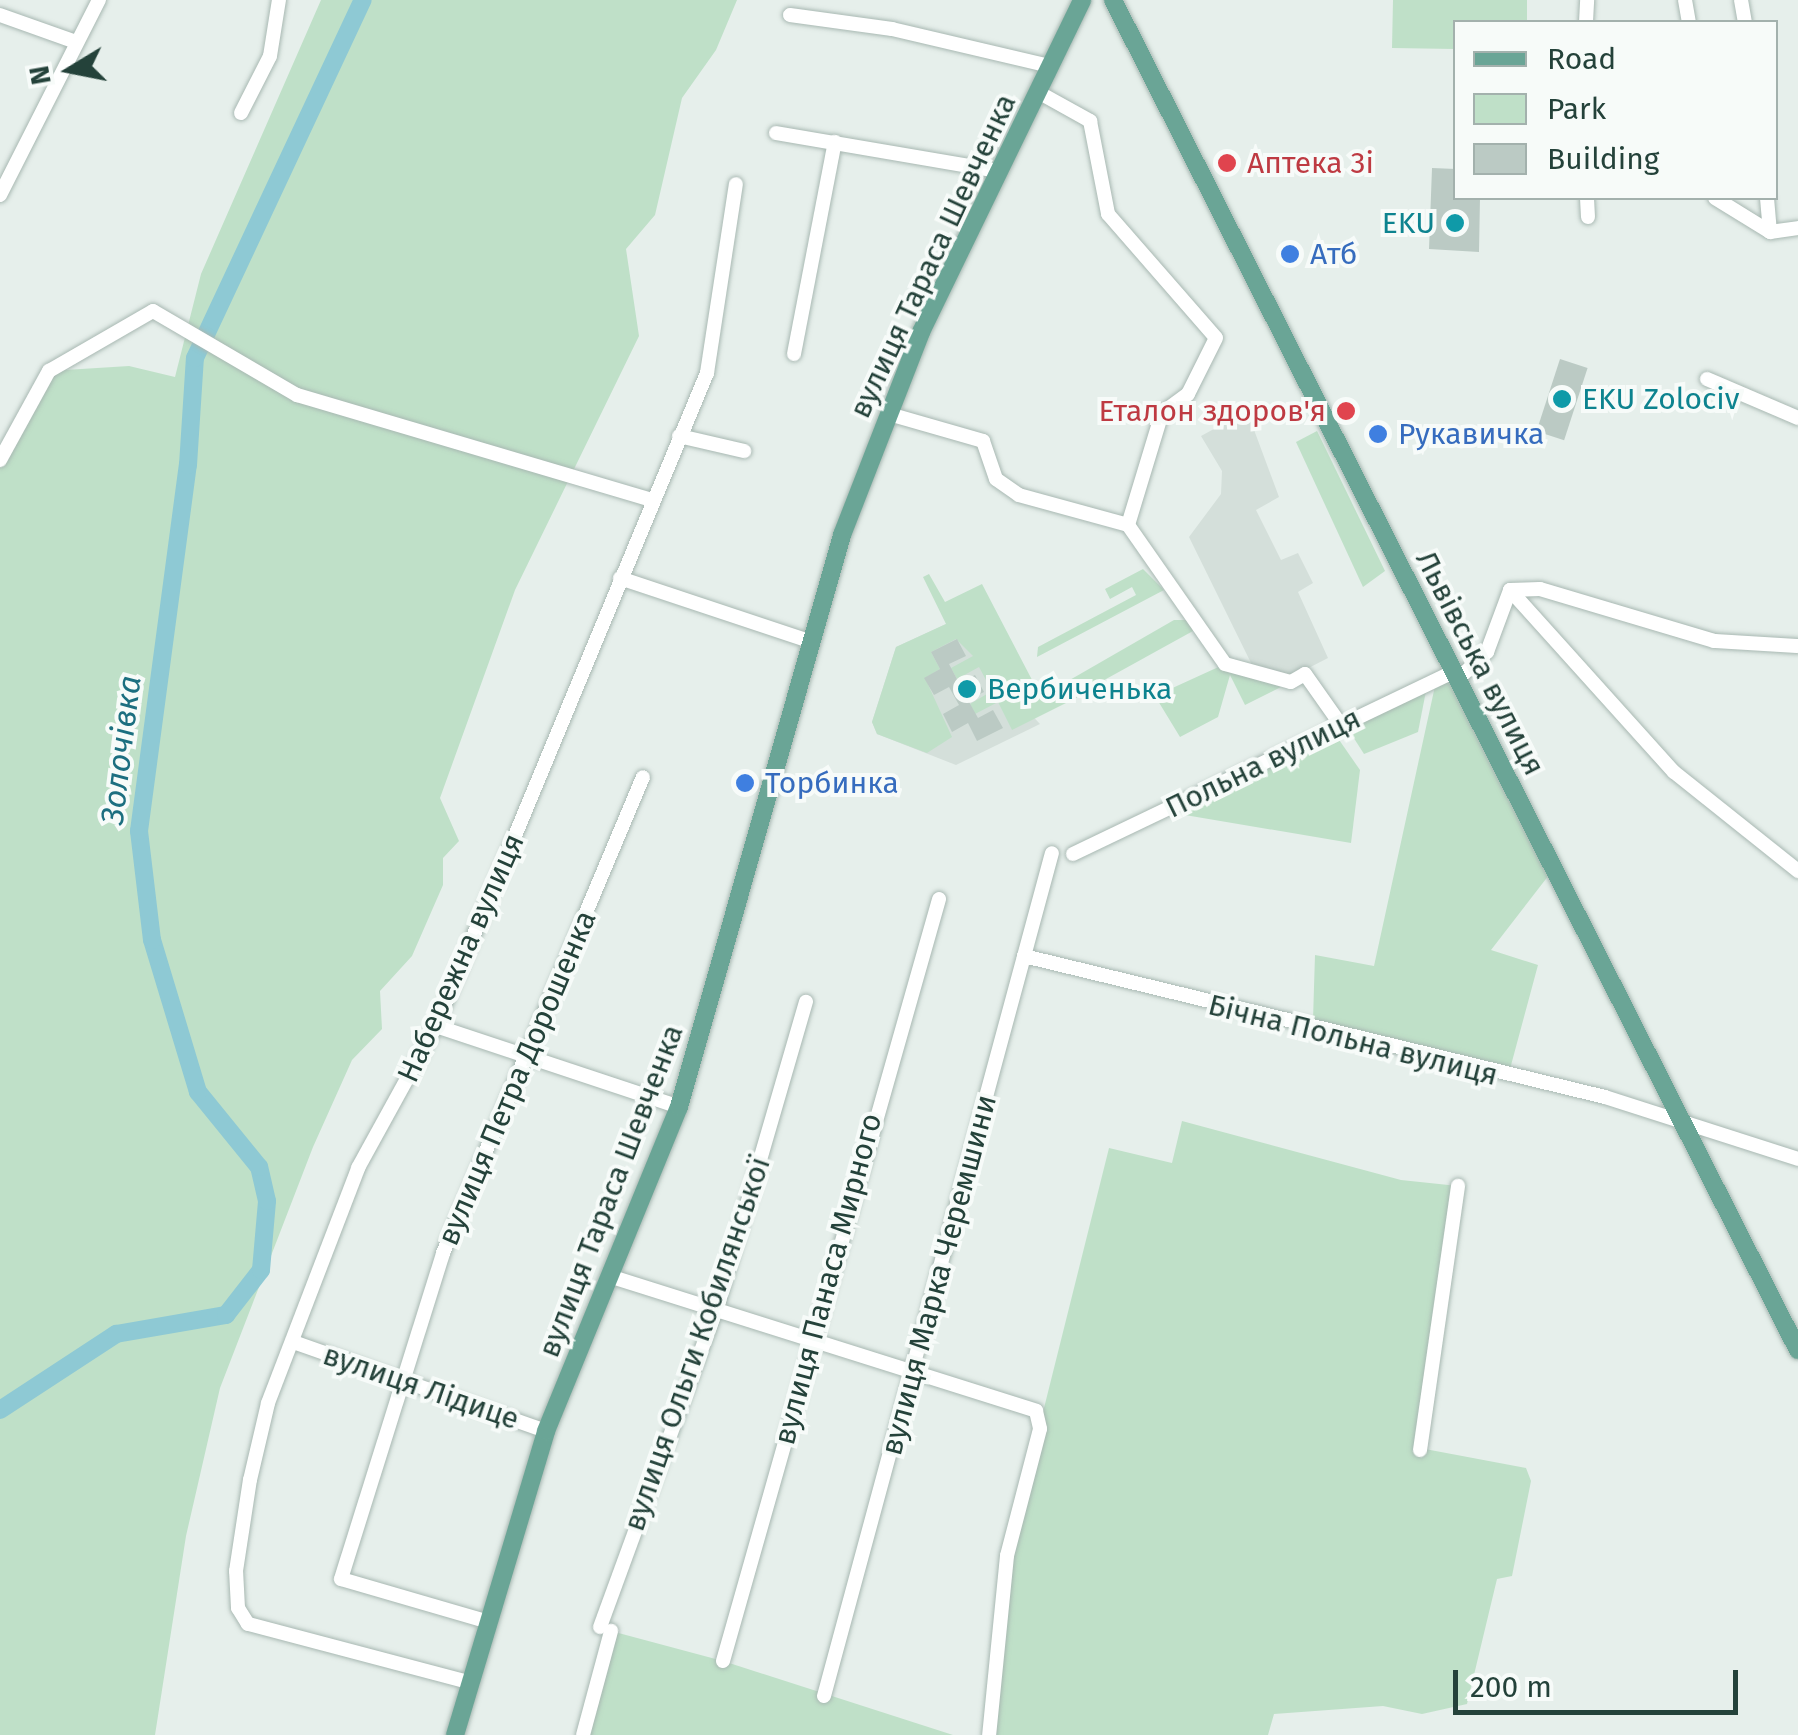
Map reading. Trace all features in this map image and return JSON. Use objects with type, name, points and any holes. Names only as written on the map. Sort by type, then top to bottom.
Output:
[{"type":"main road","name":"вулиця Тараса Шевченка","points":[[455,1735],[546,1431],[679,1107],[809,641],[888,414],[1082,0]]},
{"type":"main road","name":"Львівська вулиця","points":[[1113,0],[1798,1350]]},
{"type":"street","points":[[0,196],[99,0]]},
{"type":"street","points":[[240,114],[270,56],[280,0]]},
{"type":"street","points":[[0,15],[76,42]]},
{"type":"street","points":[[790,15],[892,29],[1050,66]]},
{"type":"street","points":[[1038,92],[1090,121],[1108,214],[1216,338],[1188,394],[1162,413],[1128,526]]},
{"type":"street","points":[[776,133],[1000,171]]},
{"type":"street","points":[[794,354],[835,142]]},
{"type":"street","name":"Набережна вулиця","points":[[472,1684],[260,1628],[238,1608],[250,1480],[268,1403],[296,1343],[358,1168],[436,1026],[707,373],[736,184]]},
{"type":"street","points":[[1588,200],[1588,217]]},
{"type":"street","points":[[1718,200],[1770,232],[1798,228]]},
{"type":"street","points":[[1766,200],[1770,232]]},
{"type":"street","points":[[0,460],[49,372],[73,354],[121,336],[154,311],[252,375],[372,420],[652,500]]},
{"type":"street","points":[[1707,378],[1798,418]]},
{"type":"street","points":[[888,414],[983,441],[996,479],[1019,495],[1128,526],[1224,664],[1292,682],[1305,674],[1341,725]]},
{"type":"street","points":[[680,436],[744,450]]},
{"type":"street","points":[[620,578],[809,641]]},
{"type":"street","points":[[1510,590],[1540,589],[1714,641],[1798,646]]},
{"type":"street","points":[[1456,675],[1486,652],[1510,590]]},
{"type":"street","points":[[1510,590],[1674,772],[1798,870]]},
{"type":"street","name":"Польна вулиця","points":[[1073,854],[1341,725],[1456,675]]},
{"type":"street","name":"вулиця Петра Дорошенка","points":[[488,1622],[341,1578],[399,1382],[470,1184],[643,777]]},
{"type":"street","name":"вулиця Марка Черемшини","points":[[824,1696],[1052,853]]},
{"type":"street","name":"вулиця Панаса Мирного","points":[[724,1662],[811,1338],[939,899]]},
{"type":"street","name":"Бічна Польна вулиця","points":[[1024,956],[1682,1123],[1798,1159]]},
{"type":"street","name":"вулиця Ольги Кобилянської","points":[[583,1735],[606,1629],[716,1308],[806,1002]]},
{"type":"street","points":[[436,1026],[679,1107]]},
{"type":"street","points":[[1420,1450],[1458,1186]]},
{"type":"street","points":[[609,1276],[914,1372],[1020,1401],[1036,1411],[1040,1430],[1006,1556],[989,1735]]},
{"type":"street","name":"вулиця Лідице","points":[[296,1343],[546,1431]]},
{"type":"shaded area","points":[[1247,411],[1279,497],[1256,510],[1281,560],[1298,553],[1313,583],[1298,592],[1328,658],[1289,678],[1252,665],[1189,537],[1221,494],[1222,471],[1201,436]]},
{"type":"shaded area","points":[[946,624],[1040,724],[956,765],[877,734],[872,722],[896,647]]},
{"type":"green space","points":[[321,0],[737,0],[716,50],[682,98],[655,215],[626,249],[639,336],[515,590],[440,798],[459,841],[443,858],[443,885],[412,956],[380,991],[382,1029],[352,1060],[313,1147],[220,1388],[186,1536],[155,1735],[0,1735],[0,460],[49,371],[129,366],[175,377],[201,274]]},
{"type":"green space","points":[[1393,0],[1527,0],[1527,20],[1453,20],[1453,49],[1392,48]]},
{"type":"green space","points":[[1317,431],[1385,571],[1363,587],[1296,442]]},
{"type":"green space","points":[[1143,569],[1164,590],[1037,657],[1038,647],[1136,595],[1132,587],[1110,599],[1105,589]]},
{"type":"green space","points":[[929,574],[945,602],[982,584],[1042,699],[1080,696],[1012,730],[998,702],[975,714],[970,704],[992,691],[979,667],[957,679],[951,668],[973,656],[956,639],[931,652],[940,669],[925,678],[952,737],[927,753],[877,734],[872,722],[896,647],[946,624],[923,577]]},
{"type":"green space","points":[[1174,620],[1190,620],[1193,631],[1097,684],[1072,689],[1068,681]]},
{"type":"green space","points":[[1225,664],[1291,682],[1245,705],[1230,675],[1218,717],[1180,737],[1155,696]]},
{"type":"green space","points":[[1449,680],[1549,875],[1491,950],[1538,965],[1510,1069],[1313,1020],[1315,955],[1374,966],[1435,686]]},
{"type":"green space","points":[[1426,691],[1418,732],[1364,754],[1348,729]]},
{"type":"green space","points":[[1335,734],[1360,770],[1351,843],[1185,815],[1185,807]]},
{"type":"green space","points":[[1182,1121],[1401,1180],[1458,1186],[1425,1449],[1526,1468],[1531,1481],[1512,1576],[1497,1579],[1467,1704],[1422,1714],[1383,1706],[1274,1714],[1268,1735],[989,1735],[1007,1556],[1109,1148],[1172,1163]]},
{"type":"green space","points":[[611,1631],[723,1661],[953,1735],[583,1735]]},
{"type":"building","name":"EKU","points":[[1432,168],[1453,169],[1453,200],[1480,200],[1479,252],[1429,249]]},
{"type":"building","name":"EKU Zolociv","points":[[1560,359],[1588,368],[1564,440],[1537,431]]},
{"type":"building","name":"Вербиченька","points":[[957,639],[966,656],[949,664],[959,683],[975,675],[984,692],[968,700],[978,718],[993,710],[1003,728],[977,741],[968,723],[952,732],[943,714],[959,705],[949,687],[934,695],[924,678],[940,669],[931,652]]},
{"type":"waterway","name":"Золочівка","points":[[0,1410],[116,1334],[226,1315],[261,1270],[267,1201],[259,1167],[198,1092],[152,940],[139,831],[188,465],[195,358],[363,0]]},
{"type":"place","name":"Аптека 3і","points":[[1227,163]]},
{"type":"place","name":"EKU","points":[[1455,223]]},
{"type":"place","name":"Атб","points":[[1290,254]]},
{"type":"place","name":"EKU Zolociv","points":[[1562,399]]},
{"type":"place","name":"Еталон здоров'я","points":[[1346,411]]},
{"type":"place","name":"Рукавичка","points":[[1378,434]]},
{"type":"place","name":"Вербиченька","points":[[967,689]]},
{"type":"place","name":"Торбинка","points":[[745,783]]}]
